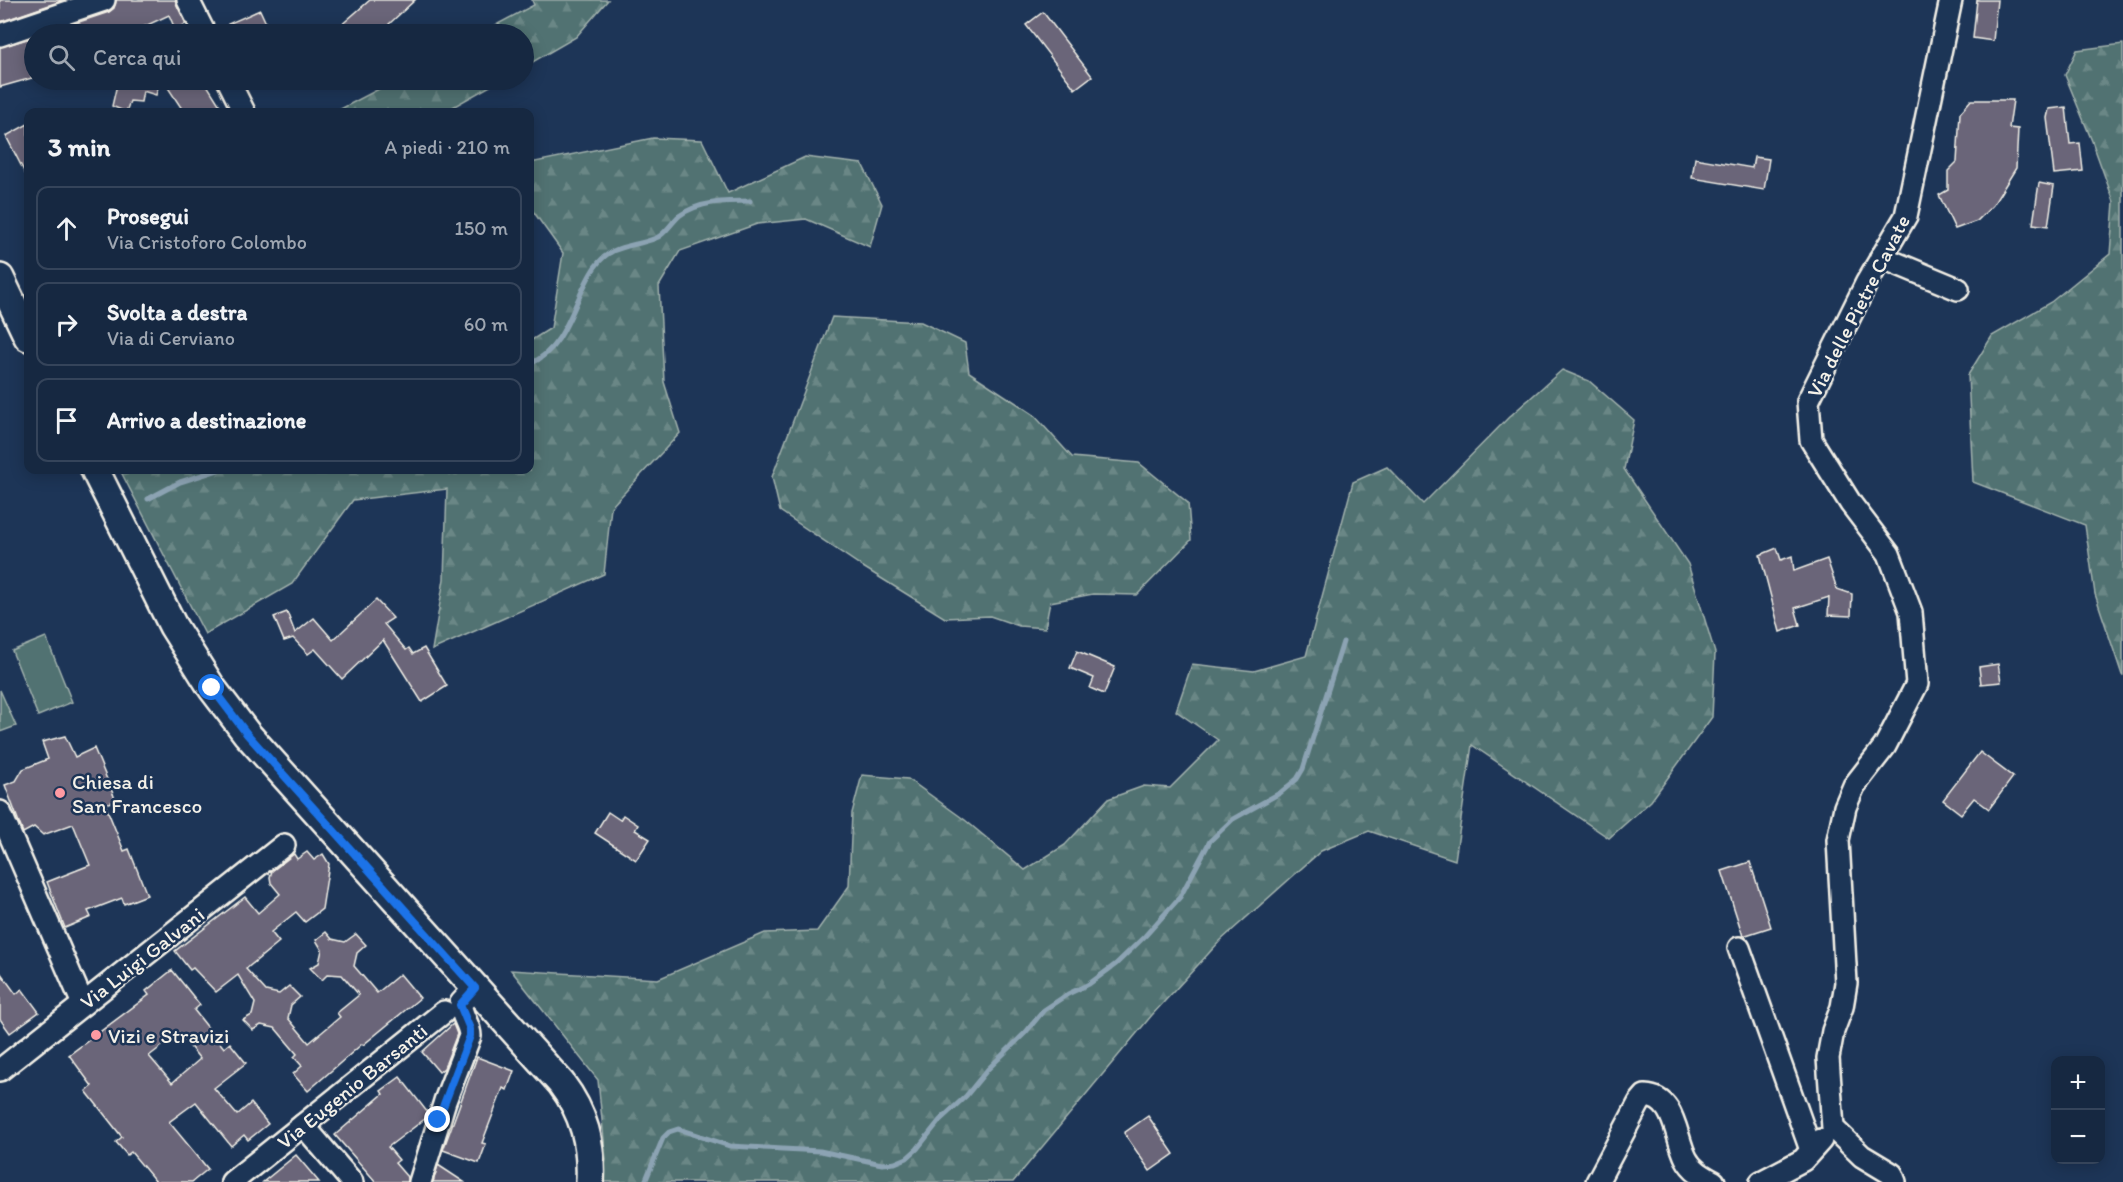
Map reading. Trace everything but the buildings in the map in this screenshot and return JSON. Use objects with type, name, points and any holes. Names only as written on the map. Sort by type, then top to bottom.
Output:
[{"type":"main road","points":[[0,278],[24,325]]},
{"type":"main road","points":[[97,474],[173,626],[212,688],[247,734],[571,1096],[585,1125],[589,1145],[591,1182]]},
{"type":"street","points":[[33,24],[104,0]]},
{"type":"street","points":[[188,0],[201,24]]},
{"type":"street","name":"Via delle Pietre Cavate","points":[[1833,1128],[1828,1058],[1846,983],[1838,840],[1845,807],[1854,786],[1885,746],[1917,684],[1911,612],[1889,555],[1851,504],[1811,440],[1808,401],[1867,282],[1906,216],[1951,0]]},
{"type":"street","points":[[0,35],[24,27]]},
{"type":"street","points":[[233,90],[242,108]]},
{"type":"street","points":[[1881,257],[1958,289]]},
{"type":"street","points":[[0,812],[83,1004]]},
{"type":"street","name":"Via Luigi Galvani","points":[[0,1070],[284,845]]},
{"type":"street","points":[[1739,948],[1811,1150]]},
{"type":"street","points":[[420,1182],[441,1111],[470,1036],[470,1029],[460,1005],[475,988]]},
{"type":"street","name":"Via Eugenio Barsanti","points":[[232,1182],[444,1012]]},
{"type":"street","points":[[1597,1182],[1639,1103],[1645,1096],[1655,1097],[1665,1103],[1687,1159],[1698,1173],[1714,1182]]},
{"type":"street","points":[[303,1125],[352,1182]]},
{"type":"street","points":[[1761,1182],[1803,1160],[1833,1128],[1862,1155],[1892,1174],[1895,1182]]},
{"type":"green space","points":[[532,0],[608,0],[576,37],[534,61],[534,24],[498,24],[534,5]]},
{"type":"green space","points":[[2123,44],[2122,675],[2095,594],[2085,525],[1973,482],[1968,375],[1992,336],[2051,302],[2110,254],[2114,202],[2065,75],[2077,50]]},
{"type":"green space","points":[[377,90],[483,90],[451,108],[343,108]]},
{"type":"green space","points":[[653,138],[702,140],[728,193],[805,157],[862,164],[882,204],[870,247],[806,219],[757,224],[680,251],[659,286],[664,382],[680,433],[611,507],[604,574],[432,650],[444,579],[447,489],[353,500],[292,584],[205,634],[122,474],[534,474],[534,339],[551,328],[563,253],[534,213],[534,162]]},
{"type":"green space","points":[[832,317],[921,322],[965,343],[969,372],[1033,414],[1072,457],[1139,463],[1188,503],[1191,540],[1137,595],[1093,594],[1050,602],[1045,628],[1019,626],[990,616],[945,618],[863,567],[780,511],[772,477]]},
{"type":"green space","points":[[1562,370],[1589,381],[1634,420],[1624,469],[1688,564],[1715,653],[1712,717],[1651,801],[1609,838],[1472,745],[1455,860],[1369,831],[1321,851],[1220,941],[1152,1015],[1013,1182],[602,1182],[606,1160],[598,1080],[511,970],[658,979],[765,933],[817,931],[849,886],[852,813],[862,775],[908,779],[965,820],[1025,870],[1065,845],[1108,799],[1144,786],[1170,788],[1218,740],[1176,711],[1192,664],[1254,671],[1306,656],[1353,482],[1387,467],[1423,504],[1509,417]]},
{"type":"green space","points":[[46,637],[72,702],[38,716],[12,651]]},
{"type":"green space","points":[[0,690],[16,726],[0,732]]},
{"type":"waterway","points":[[534,362],[553,346],[568,321],[587,280],[595,267],[608,254],[659,236],[679,216],[695,207],[723,202],[750,201]]},
{"type":"waterway","points":[[148,499],[180,482],[205,474]]},
{"type":"waterway","points":[[645,1182],[663,1138],[669,1132],[678,1129],[730,1146],[820,1151],[882,1164],[895,1163],[907,1158],[1044,1010],[1068,994],[1089,984],[1116,964],[1145,936],[1180,897],[1210,841],[1233,819],[1280,793],[1297,779],[1303,769],[1343,642]]},
{"type":"place","name":"Chiesa di San Francesco","points":[[60,793]]},
{"type":"place","name":"Vizi e Stravizi","points":[[96,1035]]},
{"type":"route","points":[[212,688],[247,734],[292,786],[475,988],[460,1005],[468,1022],[470,1036],[438,1120]]}]
